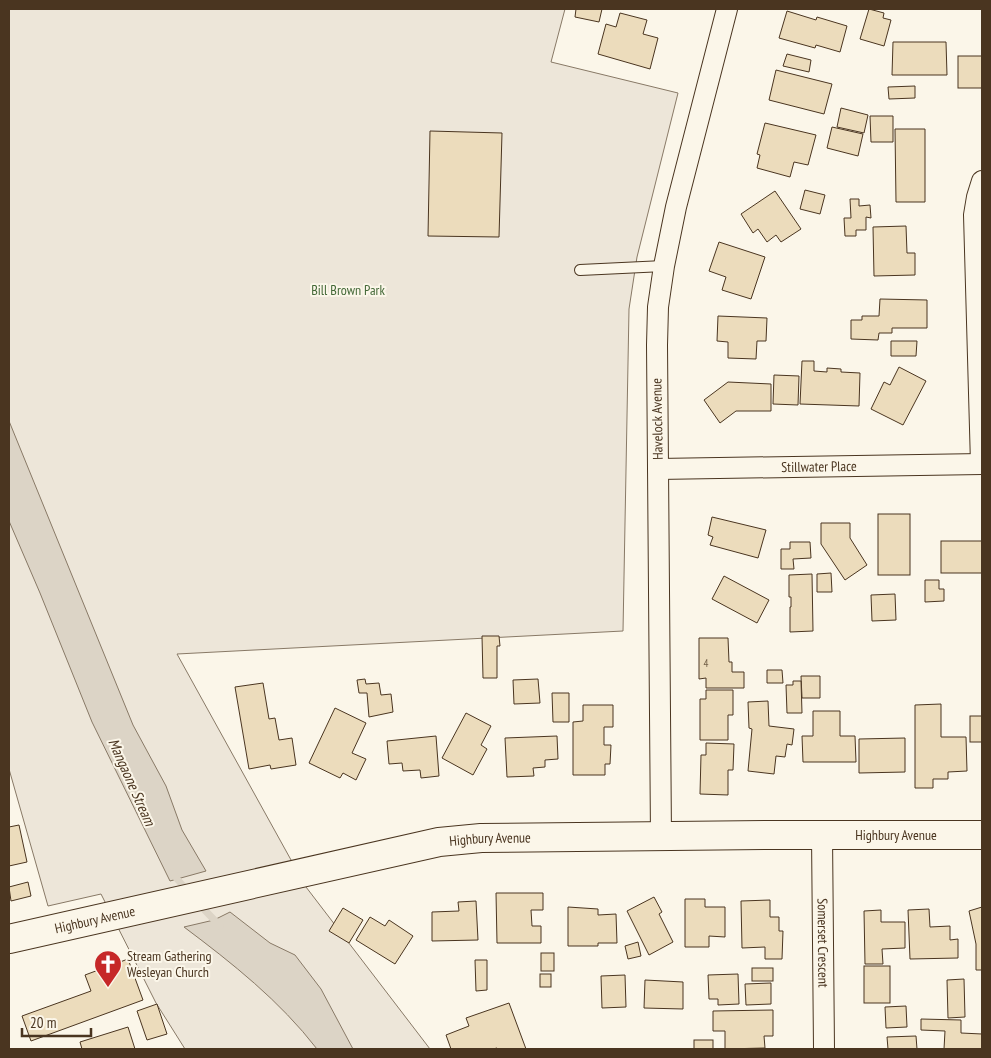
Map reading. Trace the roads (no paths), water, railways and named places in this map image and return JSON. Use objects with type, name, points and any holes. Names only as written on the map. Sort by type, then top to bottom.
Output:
[{"type":"street","name":"Havelock Avenue","points":[[662,836],[658,307],[676,207],[727,9]]},
{"type":"street","name":"Stillwater Place","points":[[658,470],[982,464],[974,215],[982,181]]},
{"type":"street","name":"Somerset Crescent","points":[[822,835],[824,1049]]},
{"type":"street","name":"Highbury Avenue","points":[[9,939],[439,842],[481,838],[982,835]]},
{"type":"lane","points":[[580,270],[664,266]]},
{"type":"water","points":[[9,421],[133,725],[166,786],[182,830],[206,871],[170,881],[92,722],[9,521]]},
{"type":"water","points":[[230,912],[270,943],[295,955],[321,989],[353,1049],[317,1049],[303,1031],[255,984],[184,927],[214,920]]},
{"type":"waterway","name":"Mangaone Stream","points":[[173,872],[188,891]]},
{"type":"waterway","name":"Mangaone Stream","points":[[198,903],[220,926]]},
{"type":"place","name":"Stream Gathering Wesleyan Church","points":[[108,988]]},
{"type":"park label","name":"Bill Brown Park","points":[[348,290]]}]
